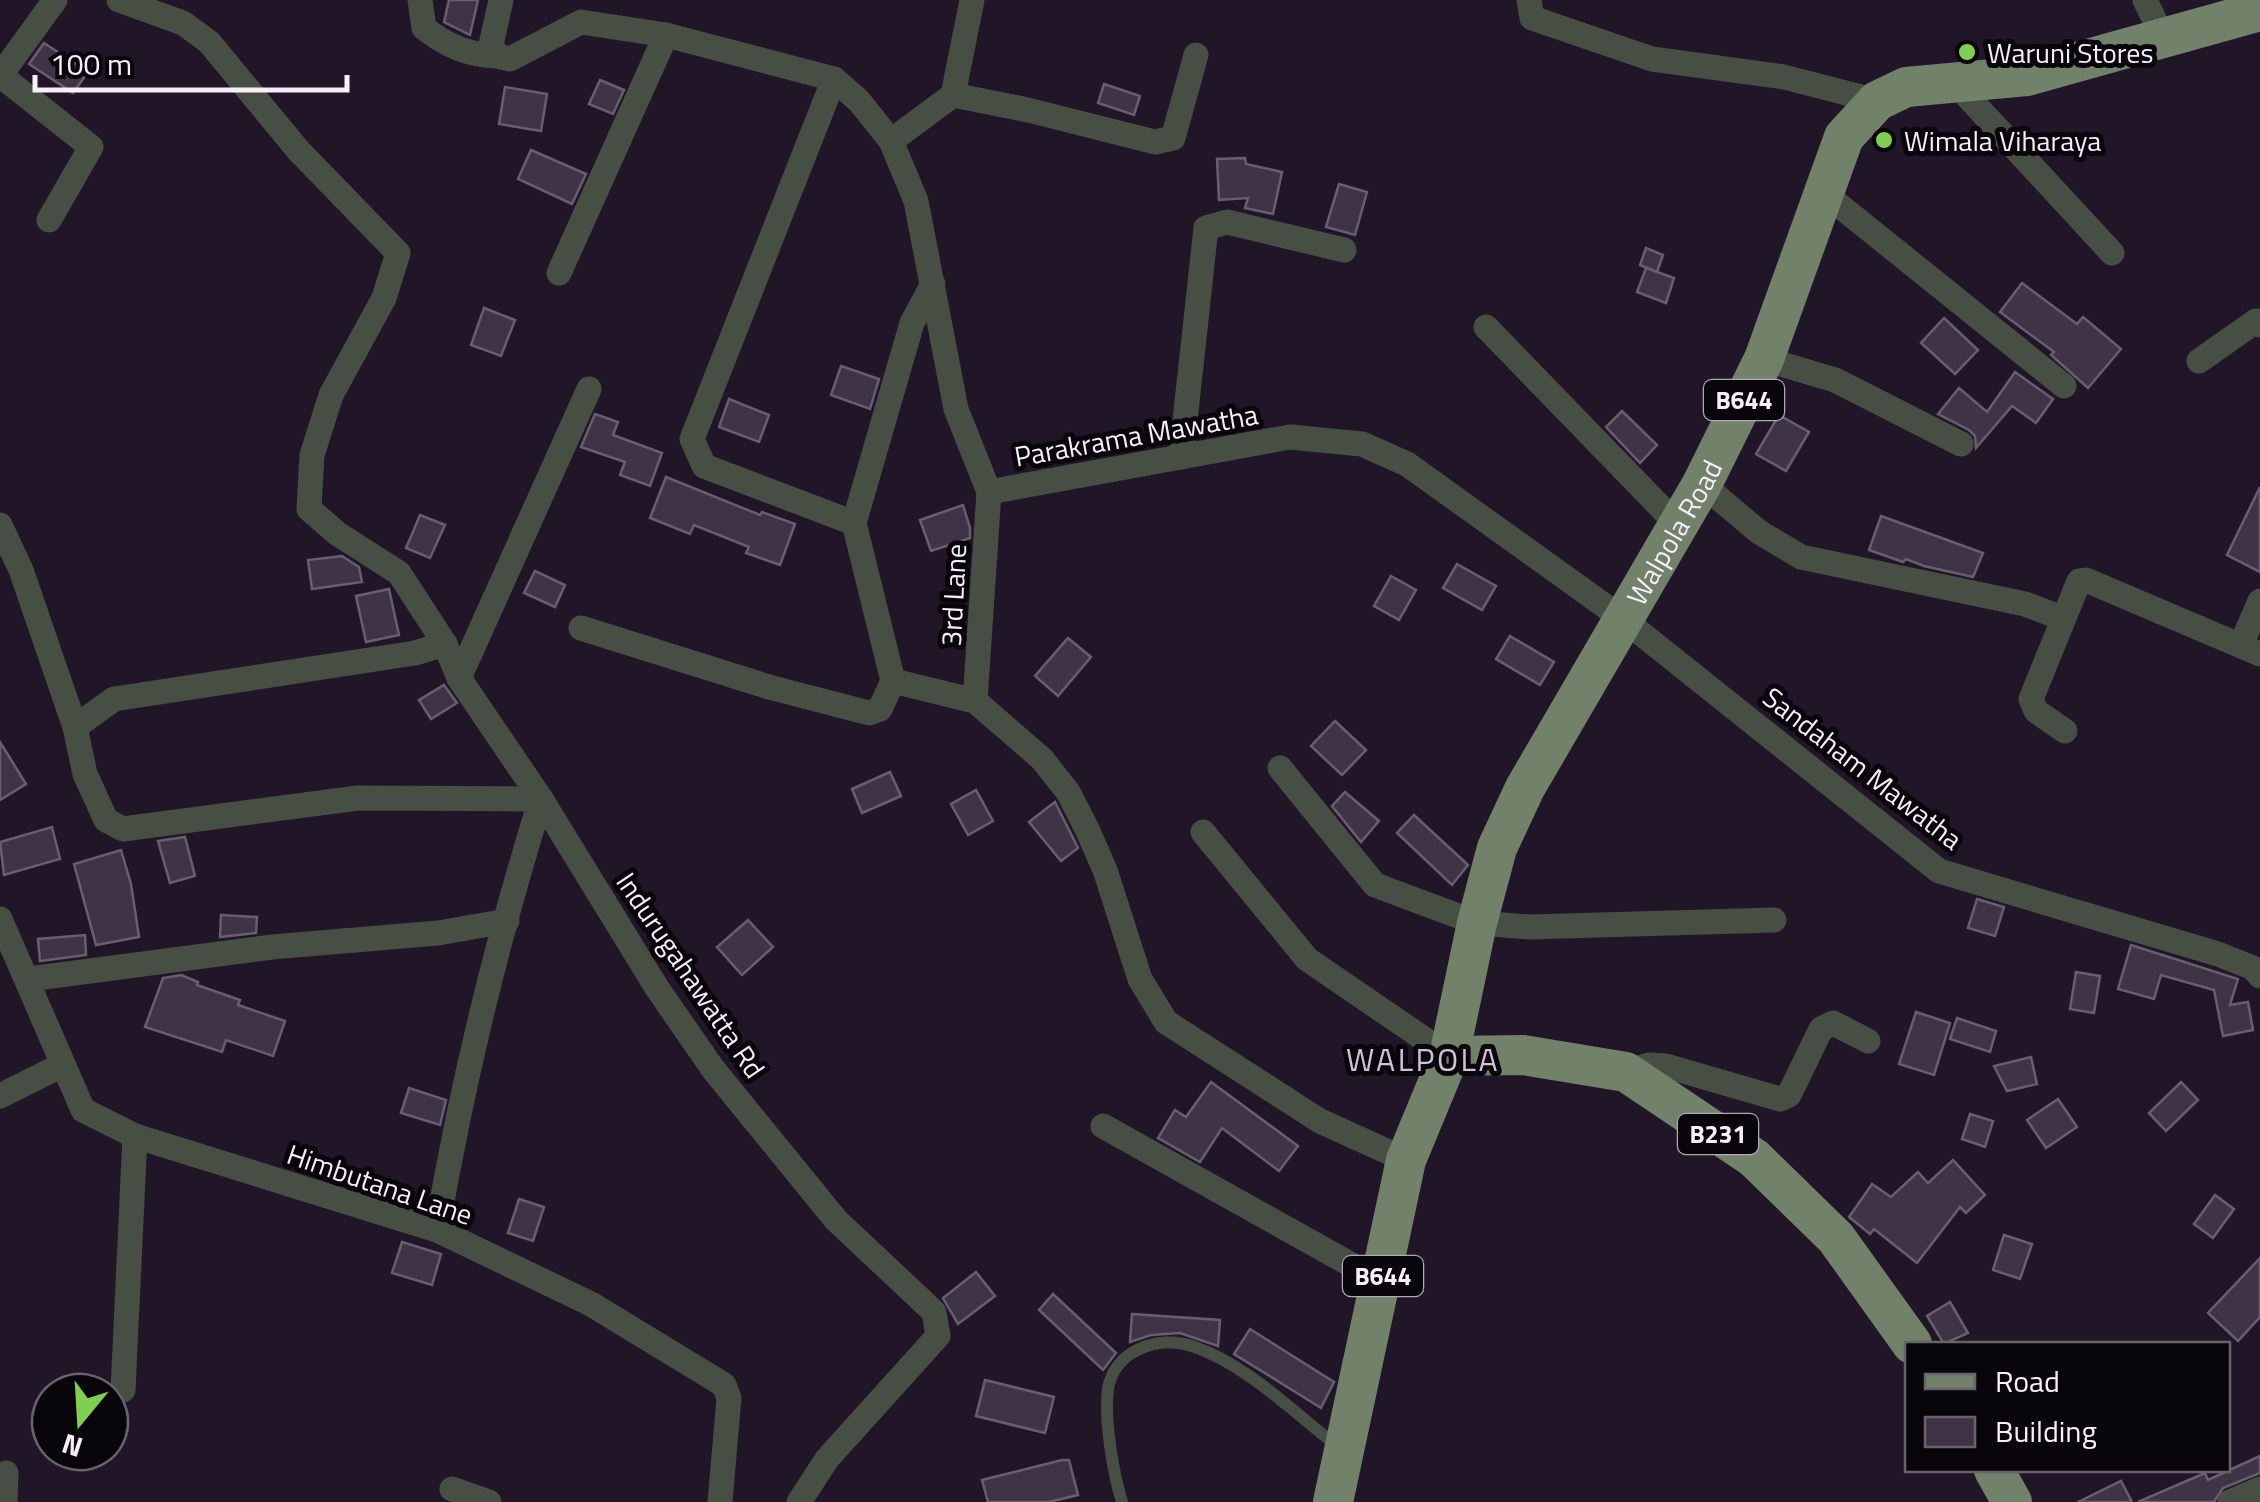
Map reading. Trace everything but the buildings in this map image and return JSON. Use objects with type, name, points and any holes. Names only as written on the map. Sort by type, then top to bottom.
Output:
[{"type":"main road","name":"Walpola Road","points":[[1450,1056],[1476,923],[1497,848],[1525,788],[1702,484],[1764,359],[1844,137],[1878,101],[1906,87],[2027,76],[2163,38],[2233,11]]},
{"type":"main road","name":"B231","points":[[1450,1056],[1523,1055],[1626,1072],[1754,1158],[1836,1238],[1911,1342]]},
{"type":"main road","name":"B644","points":[[1332,1502],[1406,1160],[1450,1056]]},
{"type":"main road","points":[[1995,1472],[2012,1502]]},
{"type":"street","points":[[49,220],[90,147],[0,76],[54,0]]},
{"type":"street","name":"Indurugahawatta Rd","points":[[119,0],[183,23],[209,42],[298,150],[398,253],[384,298],[331,395],[312,455],[310,509],[338,534],[399,573],[445,644],[459,678],[542,798],[657,988],[713,1069],[836,1220],[934,1312],[938,1336],[827,1459],[799,1502]]},
{"type":"street","points":[[420,0],[424,28],[441,41],[473,56],[497,56]]},
{"type":"street","points":[[497,56],[490,44],[500,0]]},
{"type":"street","points":[[891,140],[953,95],[972,0]]},
{"type":"street","points":[[1529,0],[1532,18],[1652,58],[1784,76],[1878,101]]},
{"type":"street","points":[[2144,0],[2163,38]]},
{"type":"street","name":"Parakrama Mawatha","points":[[497,56],[510,60],[581,22],[666,35],[834,79],[859,101],[891,140],[916,200],[956,410],[989,492],[1290,438],[1362,444],[1407,464],[1623,620]]},
{"type":"street","points":[[559,273],[666,35]]},
{"type":"street","points":[[953,95],[1155,142],[1173,138],[1196,56]]},
{"type":"street","points":[[834,79],[692,440],[704,466],[854,523]]},
{"type":"street","points":[[1956,84],[2112,253]]},
{"type":"street","points":[[1824,193],[2064,386]]},
{"type":"street","points":[[1181,457],[1206,228],[1227,222],[1344,250]]},
{"type":"street","points":[[581,628],[770,688],[869,712],[880,709],[892,681],[854,523],[912,323],[934,284]]},
{"type":"street","points":[[2199,361],[2256,322],[2260,325]]},
{"type":"street","points":[[1486,327],[1678,524]]},
{"type":"street","points":[[1764,359],[1835,380],[1961,444]]},
{"type":"street","points":[[459,678],[589,390]]},
{"type":"street","points":[[1702,484],[1759,532],[1801,557],[2025,604],[2062,618]]},
{"type":"street","name":"3rd Lane","points":[[975,700],[989,492]]},
{"type":"street","points":[[0,525],[21,570],[74,728],[85,774],[106,820],[123,829],[358,798],[542,798],[458,1107],[437,1230]]},
{"type":"street","points":[[2065,731],[2036,711],[2031,699],[2079,581],[2086,580],[2250,649],[2260,601]]},
{"type":"street","name":"Sandaham Mawatha","points":[[1623,620],[1938,871],[2218,954],[2253,968],[2260,976]]},
{"type":"street","points":[[74,728],[114,700],[414,653],[445,644]]},
{"type":"street","points":[[892,681],[975,700],[1042,759],[1068,792],[1105,870],[1140,979],[1166,1022],[1320,1120],[1406,1160]]},
{"type":"street","points":[[1280,768],[1376,885],[1476,923],[1530,926],[1774,920]]},
{"type":"street","points":[[1203,832],[1307,959],[1450,1056]]},
{"type":"street","name":"Himbutana Lane","points":[[0,919],[83,1110],[136,1136],[437,1230],[590,1304],[724,1384],[729,1398],[720,1502]]},
{"type":"street","points":[[29,979],[272,946],[438,933],[506,922]]},
{"type":"street","points":[[1626,1072],[1648,1064],[1666,1066],[1780,1099],[1789,1095],[1821,1028],[1833,1022],[1868,1041]]},
{"type":"street","points":[[0,1096],[62,1065]]},
{"type":"street","points":[[1103,1126],[1382,1282]]},
{"type":"street","points":[[124,1372],[136,1136]]},
{"type":"street","points":[[6,1473],[6,1502]]},
{"type":"street","points":[[452,1489],[490,1502]]},
{"type":"street","points":[[2230,1502],[2260,1490]]},
{"type":"lane","points":[[1122,1502],[1112,1471],[1108,1388],[1116,1369],[1139,1348],[1163,1341],[1192,1346],[1247,1376],[1345,1452]]},
{"type":"place","name":"Waruni Stores","points":[[1967,52]]},
{"type":"place","name":"Wimala Viharaya","points":[[1884,140]]},
{"type":"district","name":"WALPOLA","points":[[1423,1059]]}]
